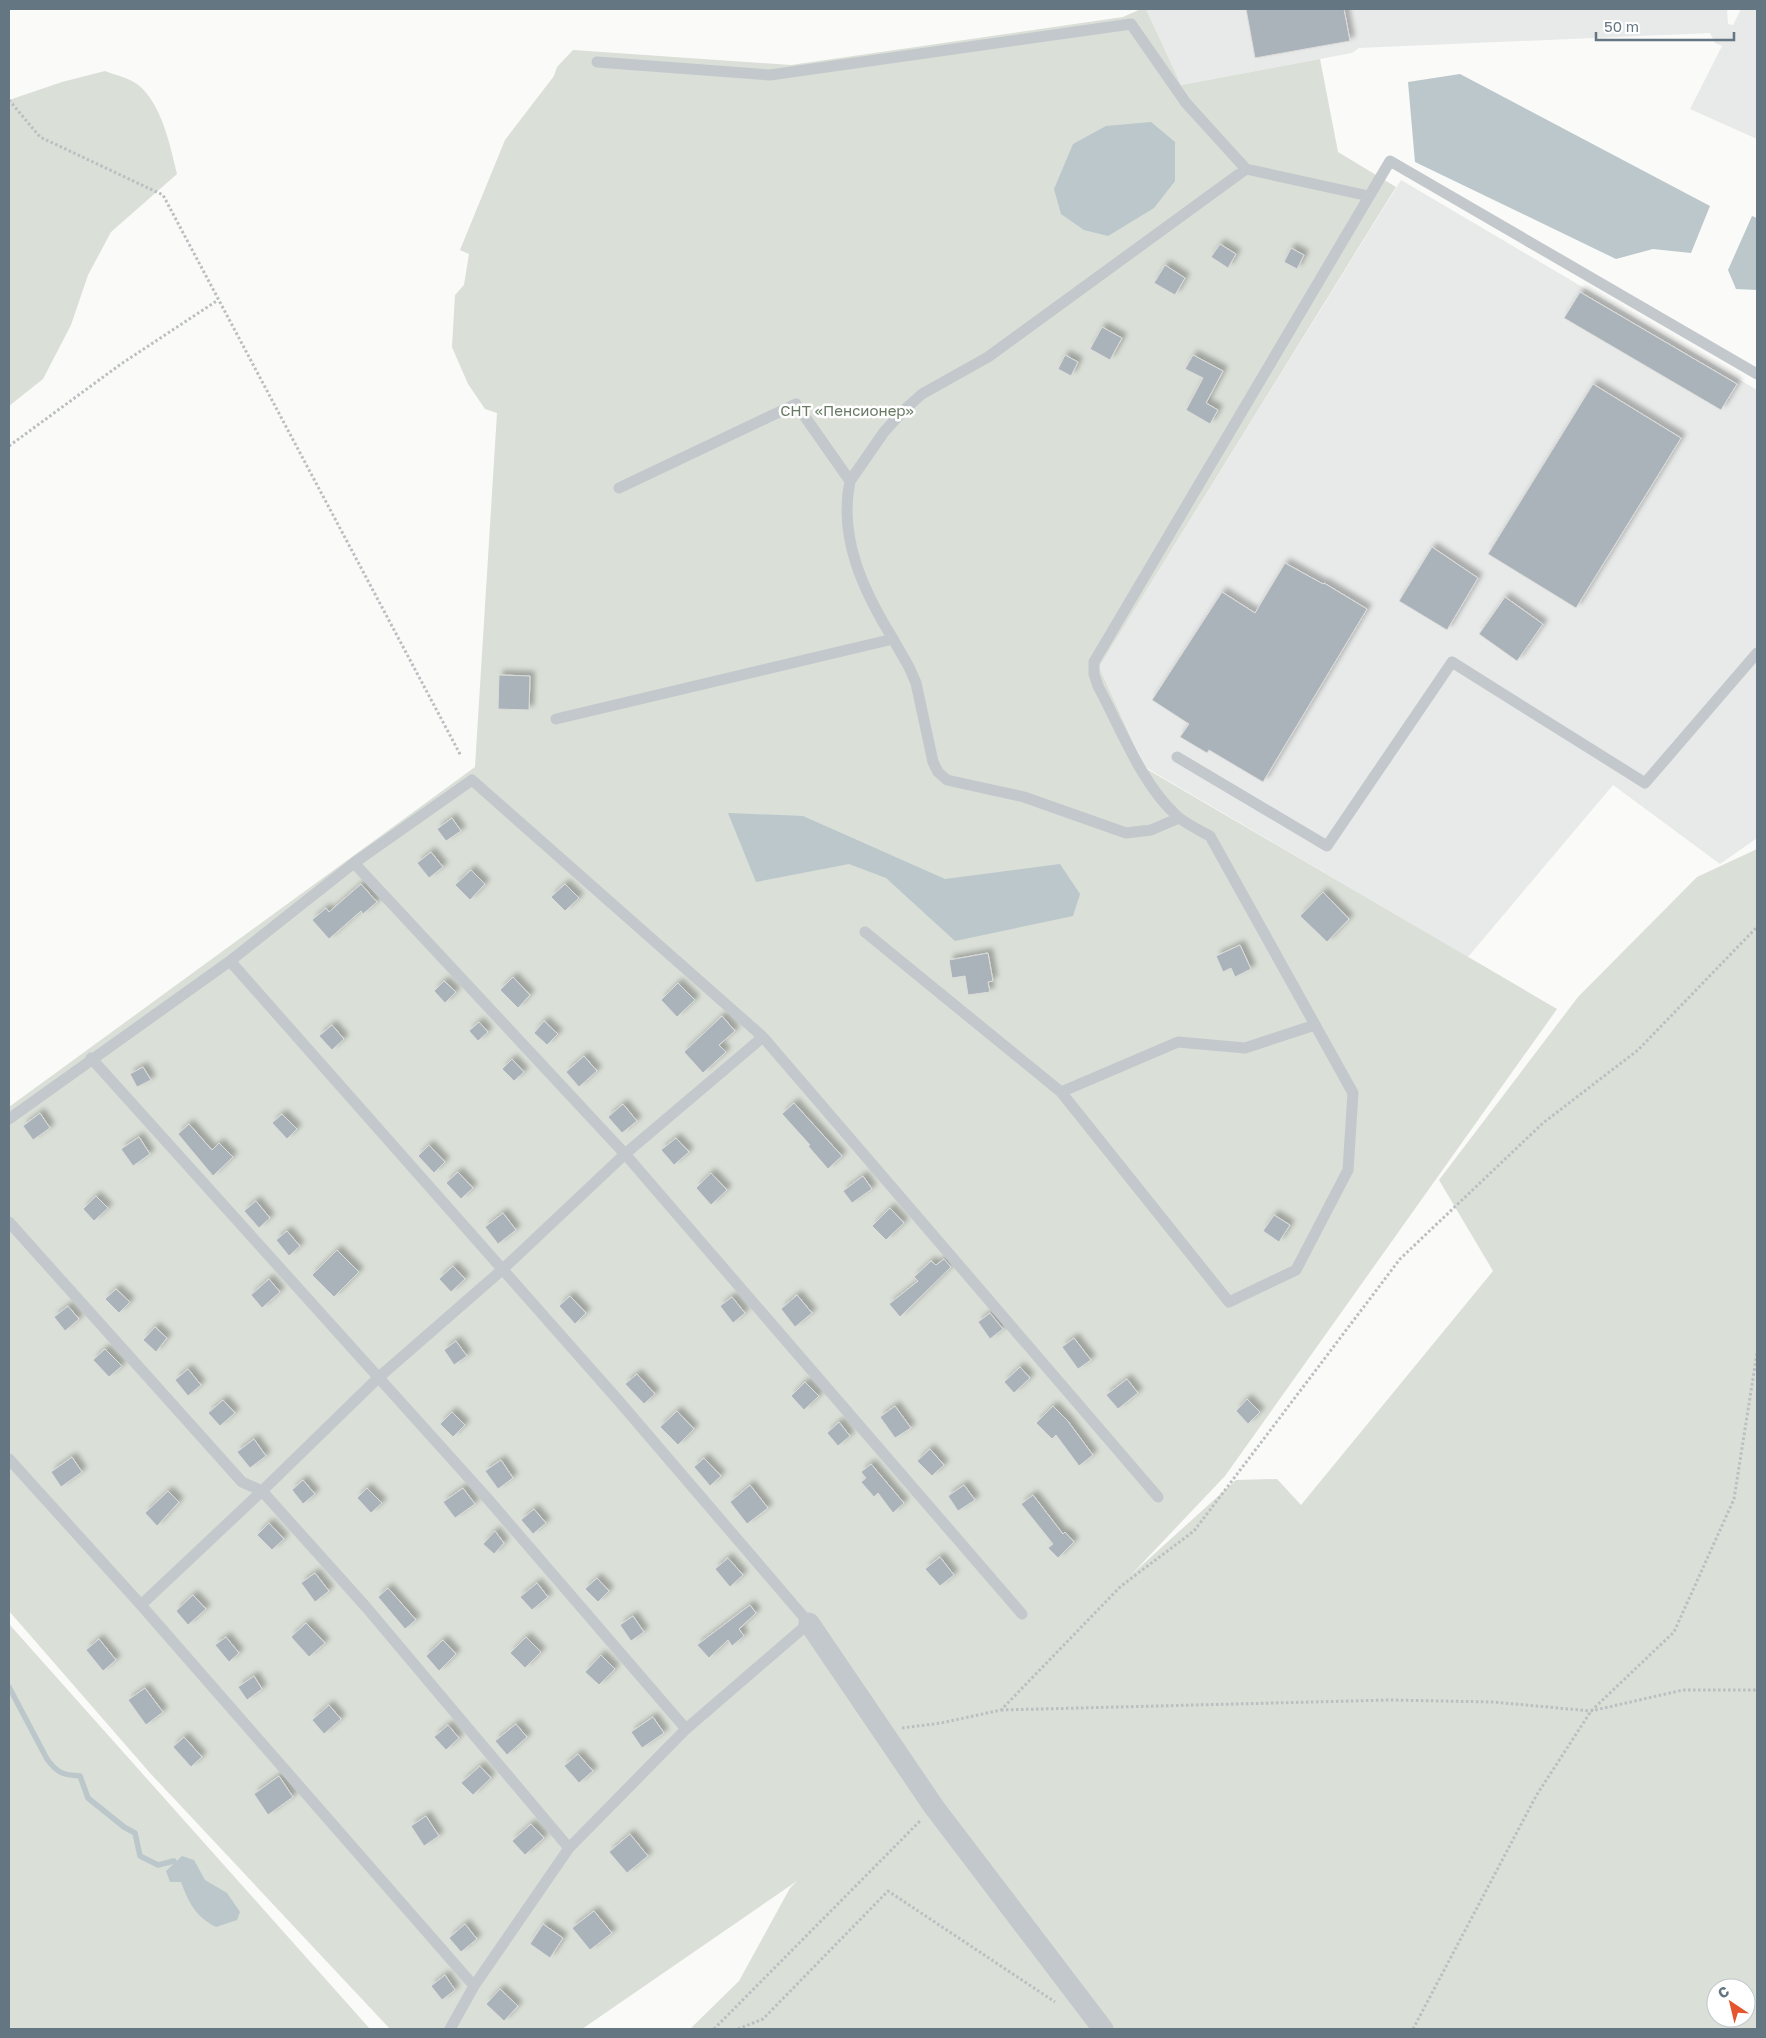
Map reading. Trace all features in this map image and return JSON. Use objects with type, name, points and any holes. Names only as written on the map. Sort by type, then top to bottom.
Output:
[{"type":"street","points":[[808,1623],[934,1807],[1103,2029]]},
{"type":"lane","points":[[597,62],[770,75],[1131,24],[1186,103],[1246,169],[1369,196]]},
{"type":"lane","points":[[866,932],[1061,1092],[1229,1302],[1296,1270],[1348,1170],[1353,1093],[1210,836],[1179,818],[1160,798],[1144,775],[1098,686],[1094,674],[1094,662],[1390,161],[1757,374]]},
{"type":"lane","points":[[1179,818],[1151,830],[1126,833],[1024,797],[946,780],[938,772],[933,762],[922,702],[916,683],[909,667],[864,589],[854,559],[848,527],[846,499],[850,480],[884,432],[903,410],[922,394],[988,357],[1246,169]]},
{"type":"lane","points":[[619,488],[796,404],[850,480]]},
{"type":"lane","points":[[556,719],[893,639]]},
{"type":"lane","points":[[1177,757],[1327,846],[1452,662],[1645,783],[1757,653]]},
{"type":"lane","points":[[9,1119],[91,1058],[230,961],[354,864],[472,780],[763,1037],[1158,1497]]},
{"type":"lane","points":[[354,864],[625,1154],[1022,1614]]},
{"type":"lane","points":[[230,961],[618,1400],[808,1623],[686,1728],[569,1848],[474,1986],[450,2029]]},
{"type":"lane","points":[[1061,1092],[1178,1042],[1245,1048],[1315,1025]]},
{"type":"lane","points":[[141,1605],[378,1378],[503,1269],[625,1154],[763,1037]]},
{"type":"lane","points":[[91,1058],[487,1498],[686,1728]]},
{"type":"lane","points":[[9,1222],[242,1482],[262,1491],[372,1614],[569,1848]]},
{"type":"lane","points":[[9,1459],[141,1605],[474,1986]]},
{"type":"path","points":[[9,100],[40,137],[163,195],[460,756]]},
{"type":"path","points":[[9,446],[121,364],[218,300]]},
{"type":"path","points":[[1001,1710],[1121,1586],[1194,1531],[1400,1259],[1543,1123],[1638,1050],[1757,926]]},
{"type":"path","points":[[1413,2029],[1536,1796],[1591,1711],[1674,1632],[1734,1499],[1757,1353]]},
{"type":"path","points":[[882,1730],[941,1723],[1001,1710],[1390,1700],[1493,1702],[1591,1711],[1683,1690],[1757,1690]]},
{"type":"path","points":[[714,2029],[934,1807]]},
{"type":"path","points":[[738,2029],[763,2020],[888,1891],[1055,2002]]},
{"type":"shaded area","points":[[1146,9],[1727,9],[1728,24],[1733,25],[1741,9],[1757,9],[1757,139],[1690,109],[1722,46],[1715,43],[1710,33],[1359,48],[1352,53],[1181,85]]},
{"type":"shaded area","points":[[1460,74],[1710,206],[1691,253],[1653,249],[1616,259],[1415,162],[1408,82]]},
{"type":"shaded area","points":[[1151,122],[1175,142],[1175,181],[1154,208],[1108,236],[1084,230],[1061,214],[1054,189],[1073,144],[1106,126]]},
{"type":"shaded area","points":[[1401,180],[1757,390],[1757,838],[1720,864],[1613,785],[1468,957],[1145,767],[1099,667]]},
{"type":"shaded area","points":[[1752,216],[1757,218],[1757,290],[1736,289],[1728,270]]},
{"type":"shaded area","points":[[728,813],[803,816],[945,879],[1060,864],[1080,894],[1073,916],[955,941],[886,878],[849,864],[756,882]]},
{"type":"shaded area","points":[[182,1856],[194,1860],[205,1880],[227,1893],[240,1912],[237,1920],[216,1927],[203,1918],[194,1908],[181,1882],[170,1882],[166,1871]]},
{"type":"green space","name":"СНТ «Пенсионер»","points":[[1141,9],[1146,9],[1181,85],[1320,59],[1338,152],[1396,187],[1099,667],[1145,768],[1557,1009],[1225,1476],[1131,1575],[1236,1480],[1277,1479],[1301,1505],[1493,1271],[1439,1180],[1578,997],[1697,877],[1757,849],[1757,2029],[690,2029],[739,1981],[790,1888],[797,1881],[582,2029],[390,2029],[150,1773],[9,1611],[9,1107],[475,767],[497,413],[485,409],[468,384],[452,347],[455,295],[464,285],[469,254],[460,250],[505,140],[554,76],[557,67],[573,50],[791,65],[1123,17]]},
{"type":"green space","points":[[105,71],[134,82],[146,92],[153,102],[164,126],[177,174],[111,232],[88,275],[71,325],[43,379],[9,406],[9,102],[12,99],[62,82]]},
{"type":"green space","points":[[9,1624],[370,2029],[9,2029]]},
{"type":"building","points":[[1246,9],[1344,9],[1350,41],[1255,58]]},
{"type":"building","points":[[1220,244],[1236,254],[1228,268],[1211,257]]},
{"type":"building","points":[[1291,248],[1304,255],[1297,269],[1284,262]]},
{"type":"building","points":[[1165,265],[1185,278],[1175,295],[1154,283]]},
{"type":"building","points":[[1580,292],[1737,384],[1721,410],[1564,318]]},
{"type":"building","points":[[1102,327],[1122,338],[1110,360],[1090,349]]},
{"type":"building","points":[[1065,355],[1078,362],[1071,376],[1058,369]]},
{"type":"building","points":[[1193,355],[1223,371],[1206,403],[1218,410],[1210,424],[1186,410],[1203,378],[1185,369]]},
{"type":"building","points":[[1593,384],[1681,438],[1576,608],[1488,554]]},
{"type":"building","points":[[1432,547],[1478,578],[1447,630],[1399,601]]},
{"type":"building","points":[[1285,563],[1324,583],[1367,609],[1263,782],[1209,750],[1207,753],[1180,737],[1189,724],[1152,700],[1222,592],[1255,613]]},
{"type":"building","points":[[1505,597],[1543,624],[1517,661],[1479,634]]},
{"type":"building","points":[[499,675],[530,676],[529,710],[498,709]]},
{"type":"building","points":[[452,818],[461,831],[446,841],[437,829]]},
{"type":"building","points":[[431,852],[443,867],[429,878],[417,863]]},
{"type":"building","points":[[471,870],[485,884],[470,900],[455,885]]},
{"type":"building","points":[[361,884],[377,902],[363,914],[361,911],[329,939],[312,920],[326,908],[329,912]]},
{"type":"building","points":[[565,884],[579,898],[565,911],[551,897]]},
{"type":"building","points":[[1323,892],[1349,919],[1327,942],[1300,916]]},
{"type":"building","points":[[1240,945],[1251,969],[1235,977],[1231,968],[1223,972],[1216,956]]},
{"type":"building","points":[[988,953],[993,981],[988,982],[990,992],[968,995],[965,976],[952,978],[949,960]]},
{"type":"building","points":[[513,977],[530,995],[518,1008],[500,990]]},
{"type":"building","points":[[444,981],[456,992],[445,1003],[434,991]]},
{"type":"building","points":[[678,983],[695,1000],[677,1017],[661,1000]]},
{"type":"building","points":[[722,1016],[735,1031],[719,1045],[726,1052],[703,1073],[684,1052]]},
{"type":"building","points":[[544,1021],[558,1034],[547,1045],[534,1033]]},
{"type":"building","points":[[479,1022],[488,1032],[478,1041],[469,1031]]},
{"type":"building","points":[[332,1025],[344,1039],[332,1050],[319,1036]]},
{"type":"building","points":[[584,1056],[597,1071],[579,1087],[566,1072]]},
{"type":"building","points":[[512,1059],[524,1072],[514,1081],[502,1069]]},
{"type":"building","points":[[143,1067],[151,1080],[137,1087],[130,1074]]},
{"type":"building","points":[[794,1103],[842,1156],[828,1169],[808,1146],[810,1145],[782,1114]]},
{"type":"building","points":[[623,1104],[637,1121],[622,1133],[608,1117]]},
{"type":"building","points":[[40,1113],[50,1128],[33,1140],[23,1126]]},
{"type":"building","points":[[282,1114],[297,1129],[287,1139],[272,1123]]},
{"type":"building","points":[[189,1124],[212,1150],[219,1143],[233,1157],[213,1176],[178,1134]]},
{"type":"building","points":[[139,1137],[150,1154],[133,1166],[121,1149]]},
{"type":"building","points":[[676,1138],[689,1152],[674,1165],[661,1150]]},
{"type":"building","points":[[429,1145],[445,1162],[434,1173],[418,1156]]},
{"type":"building","points":[[458,1172],[473,1188],[461,1199],[446,1183]]},
{"type":"building","points":[[711,1173],[727,1190],[711,1205],[696,1188]]},
{"type":"building","points":[[863,1176],[872,1189],[852,1203],[843,1191]]},
{"type":"building","points":[[96,1196],[108,1208],[94,1221],[83,1209]]},
{"type":"building","points":[[256,1201],[270,1218],[259,1228],[244,1211]]},
{"type":"building","points":[[890,1208],[904,1223],[886,1240],[872,1226]]},
{"type":"building","points":[[503,1213],[516,1230],[498,1244],[485,1227]]},
{"type":"building","points":[[1274,1215],[1290,1225],[1279,1242],[1263,1231]]},
{"type":"building","points":[[287,1231],[300,1246],[289,1256],[276,1240]]},
{"type":"building","points":[[337,1250],[359,1272],[334,1297],[312,1275]]},
{"type":"building","points":[[944,1259],[951,1267],[900,1317],[889,1304],[918,1281],[914,1277],[931,1261],[936,1265]]},
{"type":"building","points":[[453,1266],[465,1279],[451,1292],[439,1279]]},
{"type":"building","points":[[269,1279],[280,1292],[262,1308],[251,1295]]},
{"type":"building","points":[[116,1289],[130,1302],[119,1313],[105,1299]]},
{"type":"building","points":[[797,1295],[812,1313],[795,1327],[781,1309]]},
{"type":"building","points":[[570,1296],[586,1313],[575,1324],[559,1306]]},
{"type":"building","points":[[732,1297],[745,1313],[733,1323],[720,1306]]},
{"type":"building","points":[[68,1306],[79,1319],[65,1331],[54,1317]]},
{"type":"building","points":[[990,1313],[1003,1329],[990,1339],[978,1322]]},
{"type":"building","points":[[155,1327],[167,1338],[156,1352],[143,1340]]},
{"type":"building","points":[[1074,1338],[1091,1360],[1078,1369],[1062,1347]]},
{"type":"building","points":[[456,1341],[467,1356],[454,1365],[444,1350]]},
{"type":"building","points":[[105,1349],[122,1366],[109,1377],[93,1360]]},
{"type":"building","points":[[1020,1367],[1030,1378],[1014,1393],[1004,1382]]},
{"type":"building","points":[[188,1369],[201,1385],[188,1396],[175,1380]]},
{"type":"building","points":[[637,1374],[655,1394],[644,1404],[625,1384]]},
{"type":"building","points":[[1127,1379],[1138,1393],[1118,1409],[1106,1395]]},
{"type":"building","points":[[805,1382],[819,1396],[804,1410],[791,1396]]},
{"type":"building","points":[[1247,1399],[1260,1412],[1248,1424],[1236,1411]]},
{"type":"building","points":[[223,1400],[235,1413],[220,1426],[208,1413]]},
{"type":"building","points":[[895,1406],[911,1428],[895,1438],[880,1417]]},
{"type":"building","points":[[1053,1406],[1067,1420],[1093,1455],[1079,1466],[1056,1435],[1052,1439],[1036,1423]]},
{"type":"building","points":[[677,1411],[694,1429],[678,1445],[660,1427]]},
{"type":"building","points":[[452,1412],[465,1425],[453,1437],[440,1424]]},
{"type":"building","points":[[839,1422],[850,1436],[838,1446],[827,1433]]},
{"type":"building","points":[[254,1439],[266,1456],[250,1468],[237,1452]]},
{"type":"building","points":[[930,1449],[944,1465],[932,1476],[917,1461]]},
{"type":"building","points":[[72,1457],[82,1472],[61,1487],[51,1472]]},
{"type":"building","points":[[704,1458],[721,1476],[710,1486],[694,1467]]},
{"type":"building","points":[[501,1460],[513,1478],[498,1489],[485,1471]]},
{"type":"building","points":[[871,1464],[904,1503],[893,1513],[878,1493],[874,1497],[861,1482],[866,1478],[861,1472]]},
{"type":"building","points":[[303,1480],[315,1494],[303,1504],[292,1490]]},
{"type":"building","points":[[750,1485],[768,1508],[747,1524],[730,1502]]},
{"type":"building","points":[[964,1485],[975,1500],[958,1511],[948,1496]]},
{"type":"building","points":[[367,1488],[382,1503],[371,1513],[357,1498]]},
{"type":"building","points":[[463,1488],[475,1504],[455,1518],[443,1502]]},
{"type":"building","points":[[168,1491],[179,1502],[157,1526],[145,1513]]},
{"type":"building","points":[[1033,1495],[1063,1534],[1065,1532],[1074,1542],[1058,1558],[1048,1548],[1053,1544],[1021,1504]]},
{"type":"building","points":[[534,1509],[546,1523],[533,1534],[521,1520]]},
{"type":"building","points":[[269,1523],[284,1539],[272,1550],[257,1535]]},
{"type":"building","points":[[495,1531],[504,1543],[494,1554],[483,1544]]},
{"type":"building","points":[[940,1557],[954,1575],[940,1586],[925,1569]]},
{"type":"building","points":[[728,1558],[743,1575],[730,1587],[715,1569]]},
{"type":"building","points":[[315,1573],[329,1591],[315,1602],[301,1583]]},
{"type":"building","points":[[597,1578],[609,1591],[598,1602],[585,1589]]},
{"type":"building","points":[[537,1583],[548,1597],[532,1610],[520,1597]]},
{"type":"building","points":[[388,1588],[416,1620],[405,1629],[378,1597]]},
{"type":"building","points":[[193,1595],[206,1609],[188,1625],[176,1611]]},
{"type":"building","points":[[750,1605],[756,1613],[739,1629],[744,1636],[732,1646],[728,1640],[709,1658],[697,1645]]},
{"type":"building","points":[[633,1616],[644,1632],[631,1641],[620,1625]]},
{"type":"building","points":[[306,1623],[325,1643],[309,1657],[291,1637]]},
{"type":"building","points":[[226,1637],[239,1653],[229,1662],[215,1645]]},
{"type":"building","points":[[526,1637],[541,1652],[525,1668],[510,1653]]},
{"type":"building","points":[[99,1639],[116,1660],[103,1671],[86,1650]]},
{"type":"building","points":[[443,1640],[456,1654],[439,1671],[426,1656]]},
{"type":"building","points":[[601,1655],[615,1669],[599,1685],[585,1672]]},
{"type":"building","points":[[254,1676],[262,1689],[247,1700],[238,1687]]},
{"type":"building","points":[[145,1688],[163,1712],[146,1725],[128,1700]]},
{"type":"building","points":[[329,1705],[341,1719],[324,1734],[312,1720]]},
{"type":"building","points":[[653,1717],[664,1733],[642,1748],[631,1732]]},
{"type":"building","points":[[516,1724],[527,1737],[507,1755],[495,1741]]},
{"type":"building","points":[[448,1725],[459,1738],[446,1750],[434,1737]]},
{"type":"building","points":[[184,1737],[202,1757],[191,1767],[173,1747]]},
{"type":"building","points":[[578,1754],[593,1771],[579,1783],[564,1766]]},
{"type":"building","points":[[480,1766],[491,1778],[473,1795],[461,1783]]},
{"type":"building","points":[[279,1776],[293,1797],[268,1815],[254,1794]]},
{"type":"building","points":[[426,1816],[439,1836],[424,1846],[411,1826]]},
{"type":"building","points":[[531,1824],[544,1838],[525,1855],[512,1841]]},
{"type":"building","points":[[630,1834],[648,1856],[627,1873],[609,1852]]},
{"type":"building","points":[[594,1911],[612,1933],[590,1950],[572,1928]]},
{"type":"building","points":[[465,1924],[477,1939],[461,1952],[449,1938]]},
{"type":"building","points":[[543,1924],[563,1938],[550,1958],[530,1944]]},
{"type":"building","points":[[445,1975],[455,1990],[442,2000],[431,1986]]},
{"type":"building","points":[[500,1989],[518,2006],[504,2021],[486,2004]]},
{"type":"waterway","points":[[9,1687],[47,1759],[54,1767],[65,1774],[80,1776],[88,1798],[124,1827],[135,1833],[140,1856],[158,1865],[174,1861]]}]
